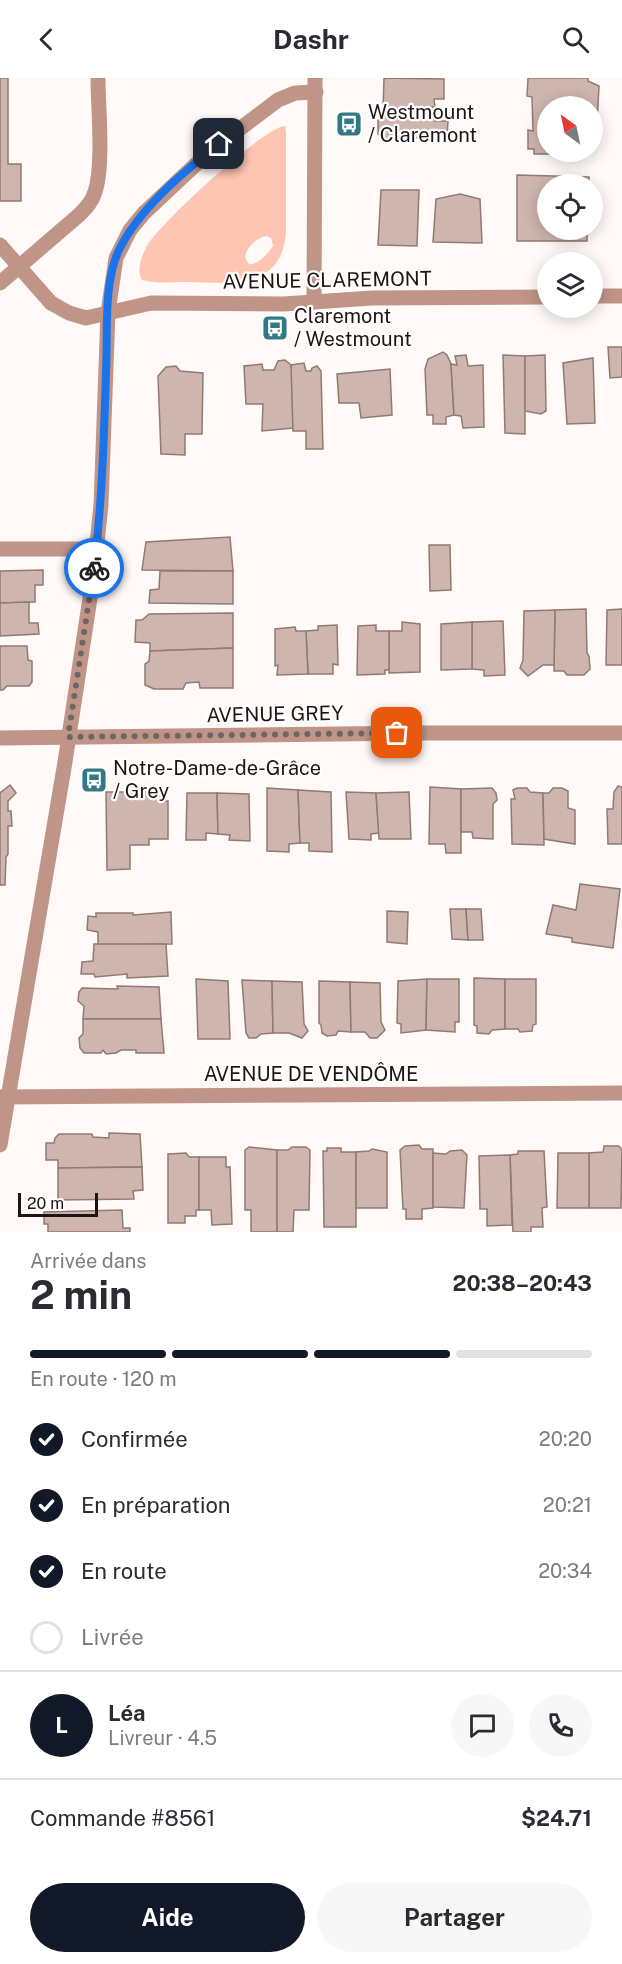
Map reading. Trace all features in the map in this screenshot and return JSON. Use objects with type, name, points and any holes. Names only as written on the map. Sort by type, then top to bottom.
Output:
[{"type":"street","points":[[0,283],[79,215],[95,194],[99,169],[98,78]]},
{"type":"street","points":[[0,1145],[5,1097],[68,737],[97,549],[101,505],[108,312],[116,258],[130,230],[148,208],[209,152],[278,100],[316,85],[314,302]]},
{"type":"street","name":"AVENUE CLAREMONT","points":[[0,245],[45,298],[59,308],[86,318],[151,303],[284,304],[372,298],[537,297]]},
{"type":"street","points":[[603,296],[622,296]]},
{"type":"street","points":[[0,549],[97,549]]},
{"type":"street","name":"AVENUE GREY","points":[[0,738],[622,733]]},
{"type":"street","name":"AVENUE DE VENDÔME","points":[[5,1097],[622,1093]]},
{"type":"shaded area","points":[[285,126],[286,132],[286,233],[282,252],[275,265],[264,274],[237,282],[142,280],[140,267],[142,258],[155,235],[170,218],[235,158],[274,130]],"holes":[[[262,237],[271,238],[273,246],[268,252],[259,261],[249,264],[245,258],[249,247]]]},
{"type":"building","points":[[0,78],[8,78],[8,164],[21,164],[21,201],[0,201]]},
{"type":"building","points":[[384,78],[444,79],[444,99],[434,99],[435,107],[383,109]]},
{"type":"building","points":[[528,78],[588,78],[588,81],[599,86],[598,96],[537,96],[537,154],[534,154],[534,149],[528,149],[528,130],[533,131],[532,97],[527,96]]},
{"type":"building","points":[[435,107],[435,121],[448,121],[447,137],[383,139],[378,134],[378,120],[383,119],[383,109]]},
{"type":"building","points":[[517,175],[537,176],[537,240],[587,240],[587,241],[517,241]]},
{"type":"building","points":[[381,190],[419,190],[417,246],[378,245]]},
{"type":"building","points":[[460,194],[480,199],[482,243],[433,242],[436,199]]},
{"type":"building","points":[[608,347],[622,347],[622,377],[610,378]]},
{"type":"building","points":[[443,352],[451,364],[454,415],[446,417],[446,424],[433,424],[433,415],[427,415],[425,369],[428,359]]},
{"type":"building","points":[[466,355],[468,366],[483,365],[484,427],[463,428],[461,416],[454,415],[451,364],[457,365],[455,356]]},
{"type":"building","points":[[503,355],[525,356],[525,434],[505,433]]},
{"type":"building","points":[[545,355],[546,411],[541,414],[525,411],[525,356]]},
{"type":"building","points":[[593,358],[595,423],[567,424],[563,363]]},
{"type":"building","points":[[285,360],[291,365],[292,372],[293,428],[262,431],[263,404],[246,404],[244,366],[262,364],[263,370],[274,370],[278,361]]},
{"type":"building","points":[[304,363],[306,371],[311,371],[317,366],[321,371],[323,449],[306,449],[306,431],[293,431],[291,365]]},
{"type":"building","points":[[176,366],[180,371],[203,373],[202,434],[185,434],[185,455],[161,454],[158,376],[166,367]]},
{"type":"building","points":[[390,369],[392,415],[361,418],[359,403],[339,403],[337,374]]},
{"type":"building","points":[[230,537],[233,571],[142,570],[146,542]]},
{"type":"building","points":[[429,545],[450,545],[451,590],[430,591]]},
{"type":"building","points":[[43,570],[43,585],[35,585],[35,602],[0,603],[0,571]]},
{"type":"building","points":[[160,571],[233,571],[233,604],[149,603],[150,590],[159,589]]},
{"type":"building","points":[[29,602],[29,623],[38,623],[39,634],[0,636],[0,603]]},
{"type":"building","points":[[586,609],[587,653],[590,669],[584,675],[567,675],[564,671],[554,671],[555,610]]},
{"type":"building","points":[[622,609],[622,665],[606,665],[607,610]]},
{"type":"building","points":[[555,610],[554,665],[543,665],[528,676],[520,668],[523,660],[524,611]]},
{"type":"building","points":[[233,613],[233,648],[150,651],[150,643],[135,642],[136,620],[142,620],[149,614]]},
{"type":"building","points":[[503,621],[505,675],[484,676],[484,670],[472,669],[472,622]]},
{"type":"building","points":[[402,622],[420,624],[420,672],[389,673],[389,631],[402,631]]},
{"type":"building","points":[[472,622],[472,669],[441,670],[441,624]]},
{"type":"building","points":[[337,625],[338,665],[333,664],[333,674],[308,674],[306,631],[318,630],[318,626]]},
{"type":"building","points":[[376,625],[376,631],[389,631],[389,670],[385,670],[385,674],[357,675],[358,626]]},
{"type":"building","points":[[295,627],[296,631],[306,631],[308,674],[277,675],[275,629]]},
{"type":"building","points":[[0,646],[27,646],[28,660],[32,661],[32,682],[29,686],[7,686],[0,690]]},
{"type":"building","points":[[233,648],[233,688],[200,688],[199,682],[186,683],[183,689],[154,689],[145,685],[145,664],[149,661],[150,651]]},
{"type":"building","points":[[10,785],[16,793],[8,801],[12,826],[8,826],[5,885],[0,885],[0,793]]},
{"type":"building","points":[[618,786],[622,787],[622,844],[608,844],[607,809],[613,809],[614,792]]},
{"type":"building","points":[[430,787],[461,789],[461,853],[446,853],[445,844],[429,844]]},
{"type":"building","points":[[267,788],[298,790],[300,843],[289,844],[289,852],[267,851]]},
{"type":"building","points":[[492,788],[497,800],[493,804],[493,839],[473,838],[472,832],[461,832],[461,789]]},
{"type":"building","points":[[527,788],[530,792],[543,793],[544,845],[512,844],[511,799],[515,799],[513,790]]},
{"type":"building","points":[[553,788],[568,791],[568,808],[575,810],[575,844],[544,839],[543,793],[549,793]]},
{"type":"building","points":[[298,790],[331,792],[332,852],[309,851],[309,843],[300,843]]},
{"type":"building","points":[[106,792],[163,792],[163,801],[168,801],[168,839],[149,839],[149,845],[130,845],[130,869],[107,870]]},
{"type":"building","points":[[346,792],[376,793],[379,833],[371,834],[371,840],[349,839]]},
{"type":"building","points":[[409,792],[411,839],[379,839],[376,793]]},
{"type":"building","points":[[187,793],[217,793],[218,834],[206,833],[206,840],[186,840]]},
{"type":"building","points":[[217,793],[249,794],[250,841],[229,840],[230,835],[218,834]]},
{"type":"building","points":[[580,884],[620,889],[613,948],[572,942],[572,938],[546,934],[553,905],[576,910]]},
{"type":"building","points":[[450,909],[466,909],[468,940],[452,939]]},
{"type":"building","points":[[466,909],[481,909],[483,940],[468,940]]},
{"type":"building","points":[[387,911],[408,912],[407,944],[387,942]]},
{"type":"building","points":[[171,912],[172,944],[98,945],[98,932],[87,930],[88,916],[96,917],[96,913],[133,913],[133,915]]},
{"type":"building","points":[[94,944],[166,944],[168,976],[127,978],[127,974],[95,977],[94,974],[81,974],[82,962],[93,961]]},
{"type":"building","points":[[474,978],[505,979],[505,1029],[492,1030],[489,1034],[477,1033],[477,1026],[474,1025]]},
{"type":"building","points":[[196,979],[228,981],[230,1039],[198,1039]]},
{"type":"building","points":[[427,979],[426,1030],[401,1033],[401,1024],[397,1023],[398,981]]},
{"type":"building","points":[[427,979],[459,979],[459,1022],[455,1022],[455,1032],[426,1030]]},
{"type":"building","points":[[505,979],[536,979],[536,1024],[533,1025],[532,1031],[520,1032],[518,1029],[505,1029]]},
{"type":"building","points":[[242,980],[272,981],[273,1033],[249,1038],[246,1033]]},
{"type":"building","points":[[272,981],[302,982],[304,1024],[308,1031],[302,1038],[289,1033],[273,1033]]},
{"type":"building","points":[[319,981],[350,982],[351,1032],[338,1031],[336,1035],[327,1036],[322,1033],[319,1023]]},
{"type":"building","points":[[350,982],[380,983],[381,1022],[385,1030],[377,1038],[370,1038],[365,1032],[351,1032]]},
{"type":"building","points":[[117,986],[159,987],[161,1019],[83,1019],[84,1006],[78,1001],[82,988],[118,989]]},
{"type":"building","points":[[83,1019],[161,1019],[164,1053],[136,1053],[136,1050],[121,1050],[106,1054],[103,1050],[101,1053],[84,1053],[80,1048],[79,1038],[83,1034]]},
{"type":"building","points":[[109,1133],[140,1134],[142,1167],[58,1168],[58,1160],[46,1160],[46,1143],[54,1143],[59,1134],[92,1134],[93,1137],[109,1138]]},
{"type":"building","points":[[419,1145],[422,1149],[433,1149],[433,1208],[422,1209],[422,1219],[406,1219],[406,1209],[403,1209],[400,1150],[405,1146]]},
{"type":"building","points":[[604,1146],[619,1146],[622,1150],[621,1208],[589,1208],[589,1153],[603,1152]]},
{"type":"building","points":[[249,1147],[277,1150],[277,1232],[251,1232],[251,1210],[245,1210],[245,1150]]},
{"type":"building","points":[[292,1147],[306,1147],[310,1150],[309,1210],[294,1210],[293,1232],[277,1232],[277,1150],[288,1150]]},
{"type":"building","points":[[327,1148],[341,1148],[341,1152],[356,1152],[356,1227],[324,1227],[323,1151],[327,1151]]},
{"type":"building","points":[[372,1149],[387,1152],[387,1208],[356,1208],[356,1152]]},
{"type":"building","points":[[462,1150],[467,1155],[464,1208],[433,1207],[433,1153],[446,1154],[450,1151]]},
{"type":"building","points":[[518,1151],[544,1151],[547,1207],[542,1208],[543,1227],[531,1227],[531,1232],[513,1232],[510,1155],[518,1154]]},
{"type":"building","points":[[186,1153],[189,1157],[199,1157],[199,1210],[196,1210],[196,1216],[185,1216],[185,1223],[168,1223],[168,1154]]},
{"type":"building","points":[[558,1153],[589,1153],[589,1208],[557,1208]]},
{"type":"building","points":[[510,1155],[512,1225],[487,1226],[487,1209],[480,1209],[479,1156]]},
{"type":"building","points":[[199,1157],[226,1157],[226,1167],[230,1167],[232,1224],[212,1225],[211,1210],[199,1210]]},
{"type":"building","points":[[142,1167],[143,1190],[133,1191],[134,1199],[58,1200],[58,1168]]},
{"type":"building","points":[[122,1210],[123,1228],[130,1228],[130,1232],[48,1232],[48,1224],[44,1224],[44,1212]]},
{"type":"way so far","points":[[94,568],[68,737],[397,733]]},
{"type":"place","name":"Westmount / Claremont","points":[[349,124]]},
{"type":"place","name":"Claremont / Westmount","points":[[275,328]]},
{"type":"place","name":"Notre-Dame-de-Grâce / Grey","points":[[94,780]]},
{"type":"route","points":[[94,568],[101,505],[108,312],[111,278],[116,258],[130,230],[144,213],[219,144]]}]
